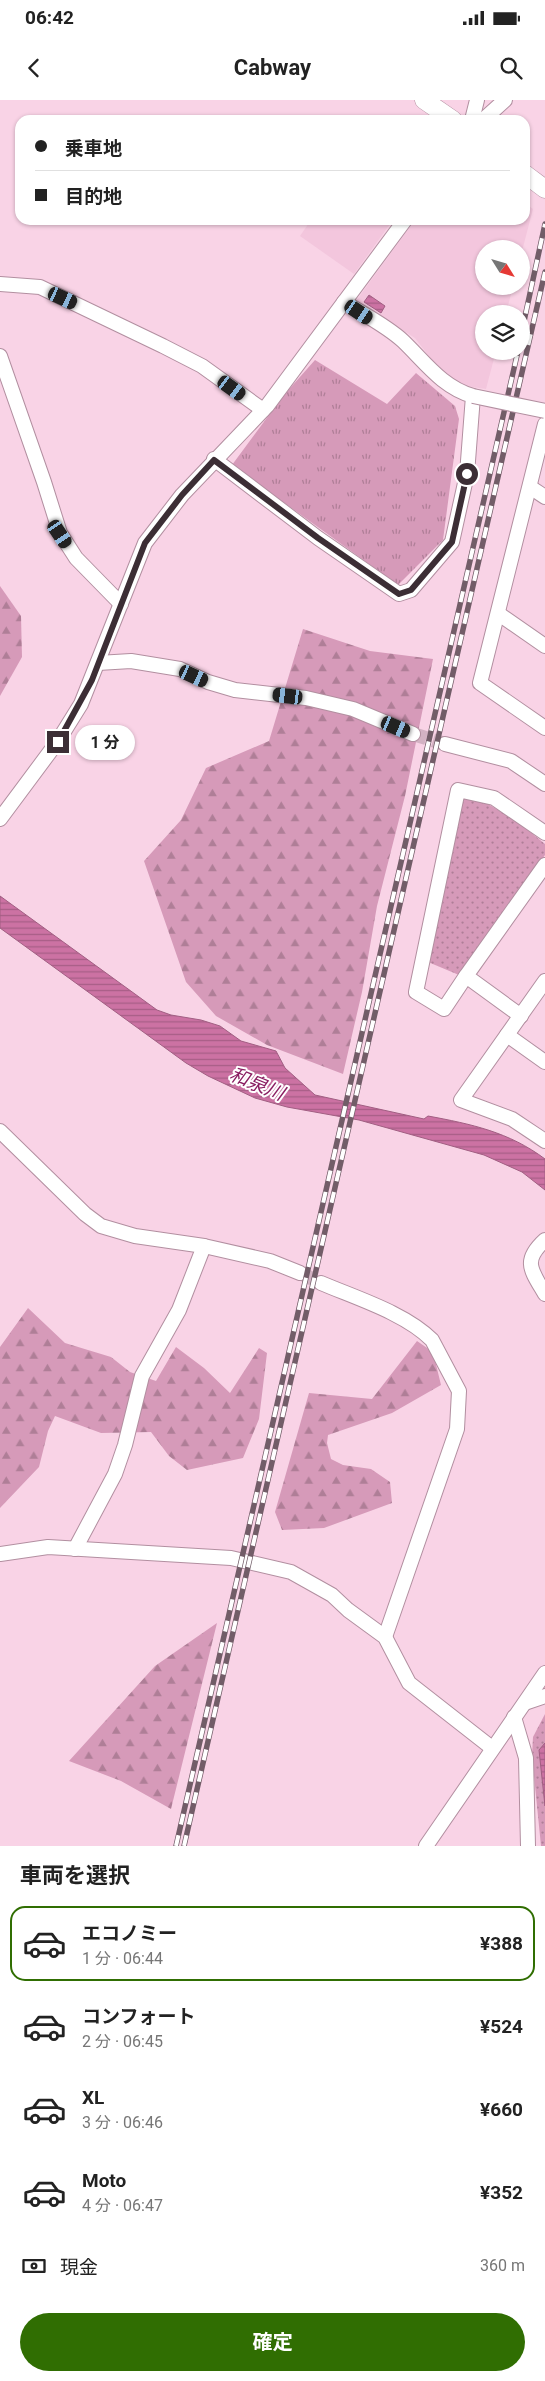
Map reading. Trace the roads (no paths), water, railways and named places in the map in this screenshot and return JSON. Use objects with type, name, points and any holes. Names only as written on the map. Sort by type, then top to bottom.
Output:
[{"type":"main road","points":[[424,100],[446,115]]},
{"type":"street","points":[[473,115],[477,100]]},
{"type":"street","points":[[488,115],[505,100]]},
{"type":"street","points":[[0,819],[58,742],[80,704],[145,543],[182,495],[263,410],[401,225]]},
{"type":"street","points":[[0,284],[40,287],[202,366],[263,410]]},
{"type":"street","points":[[344,302],[402,340],[422,364],[458,392],[545,411]]},
{"type":"street","points":[[0,356],[60,534],[76,558],[121,604]]},
{"type":"street","points":[[214,460],[318,538],[399,594],[411,590],[452,542],[467,474],[473,396]]},
{"type":"street","points":[[545,424],[499,614],[480,683],[545,728]]},
{"type":"street","points":[[530,487],[545,497]]},
{"type":"street","points":[[499,614],[543,640]]},
{"type":"street","points":[[98,663],[131,661],[180,669],[208,682],[235,690],[306,698],[353,709],[413,734]]},
{"type":"street","points":[[445,744],[510,760],[545,784]]},
{"type":"street","points":[[545,833],[494,798],[458,790],[411,990],[444,1009],[545,865]]},
{"type":"street","points":[[466,976],[521,1016]]},
{"type":"street","points":[[545,982],[461,1100],[512,1120],[545,1141]]},
{"type":"street","points":[[507,1035],[545,1062]]},
{"type":"street","points":[[0,1131],[85,1214],[101,1226],[134,1236],[204,1246],[277,1263],[300,1273]]},
{"type":"street","points":[[545,1240],[533,1251],[530,1264],[530,1270],[545,1294]]},
{"type":"street","points":[[75,1549],[115,1474],[125,1445],[142,1376],[179,1310],[204,1246]]},
{"type":"street","points":[[321,1283],[409,1322],[425,1333],[432,1340],[459,1391],[459,1412],[453,1444],[443,1463],[422,1533],[385,1637]]},
{"type":"street","points":[[0,1554],[48,1547],[231,1558],[291,1572],[314,1583],[332,1595],[348,1610],[385,1637],[408,1683],[492,1748]]},
{"type":"street","points":[[426,1846],[545,1673]]},
{"type":"street","points":[[525,1703],[545,1696]]},
{"type":"street","points":[[514,1717],[526,1758],[528,1846]]},
{"type":"water","points":[[369,295],[385,306],[381,313],[364,302]]},
{"type":"water","name":"和泉川","points":[[0,896],[157,1010],[220,1026],[241,1041],[276,1051],[285,1068],[315,1095],[424,1119],[428,1116],[459,1122],[489,1130],[518,1142],[545,1159],[545,1190],[522,1172],[484,1155],[359,1120],[287,1107],[255,1098],[208,1076],[186,1063],[0,928]]},
{"type":"water","points":[[545,1743],[545,1806],[539,1750]]},
{"type":"tunnel","points":[[413,734],[445,744]]},
{"type":"tunnel","points":[[300,1273],[321,1283]]},
{"type":"railway","points":[[527,305],[545,224]]},
{"type":"railway","points":[[184,1846],[545,272]]},
{"type":"railway","points":[[176,1846],[516,360]]}]
